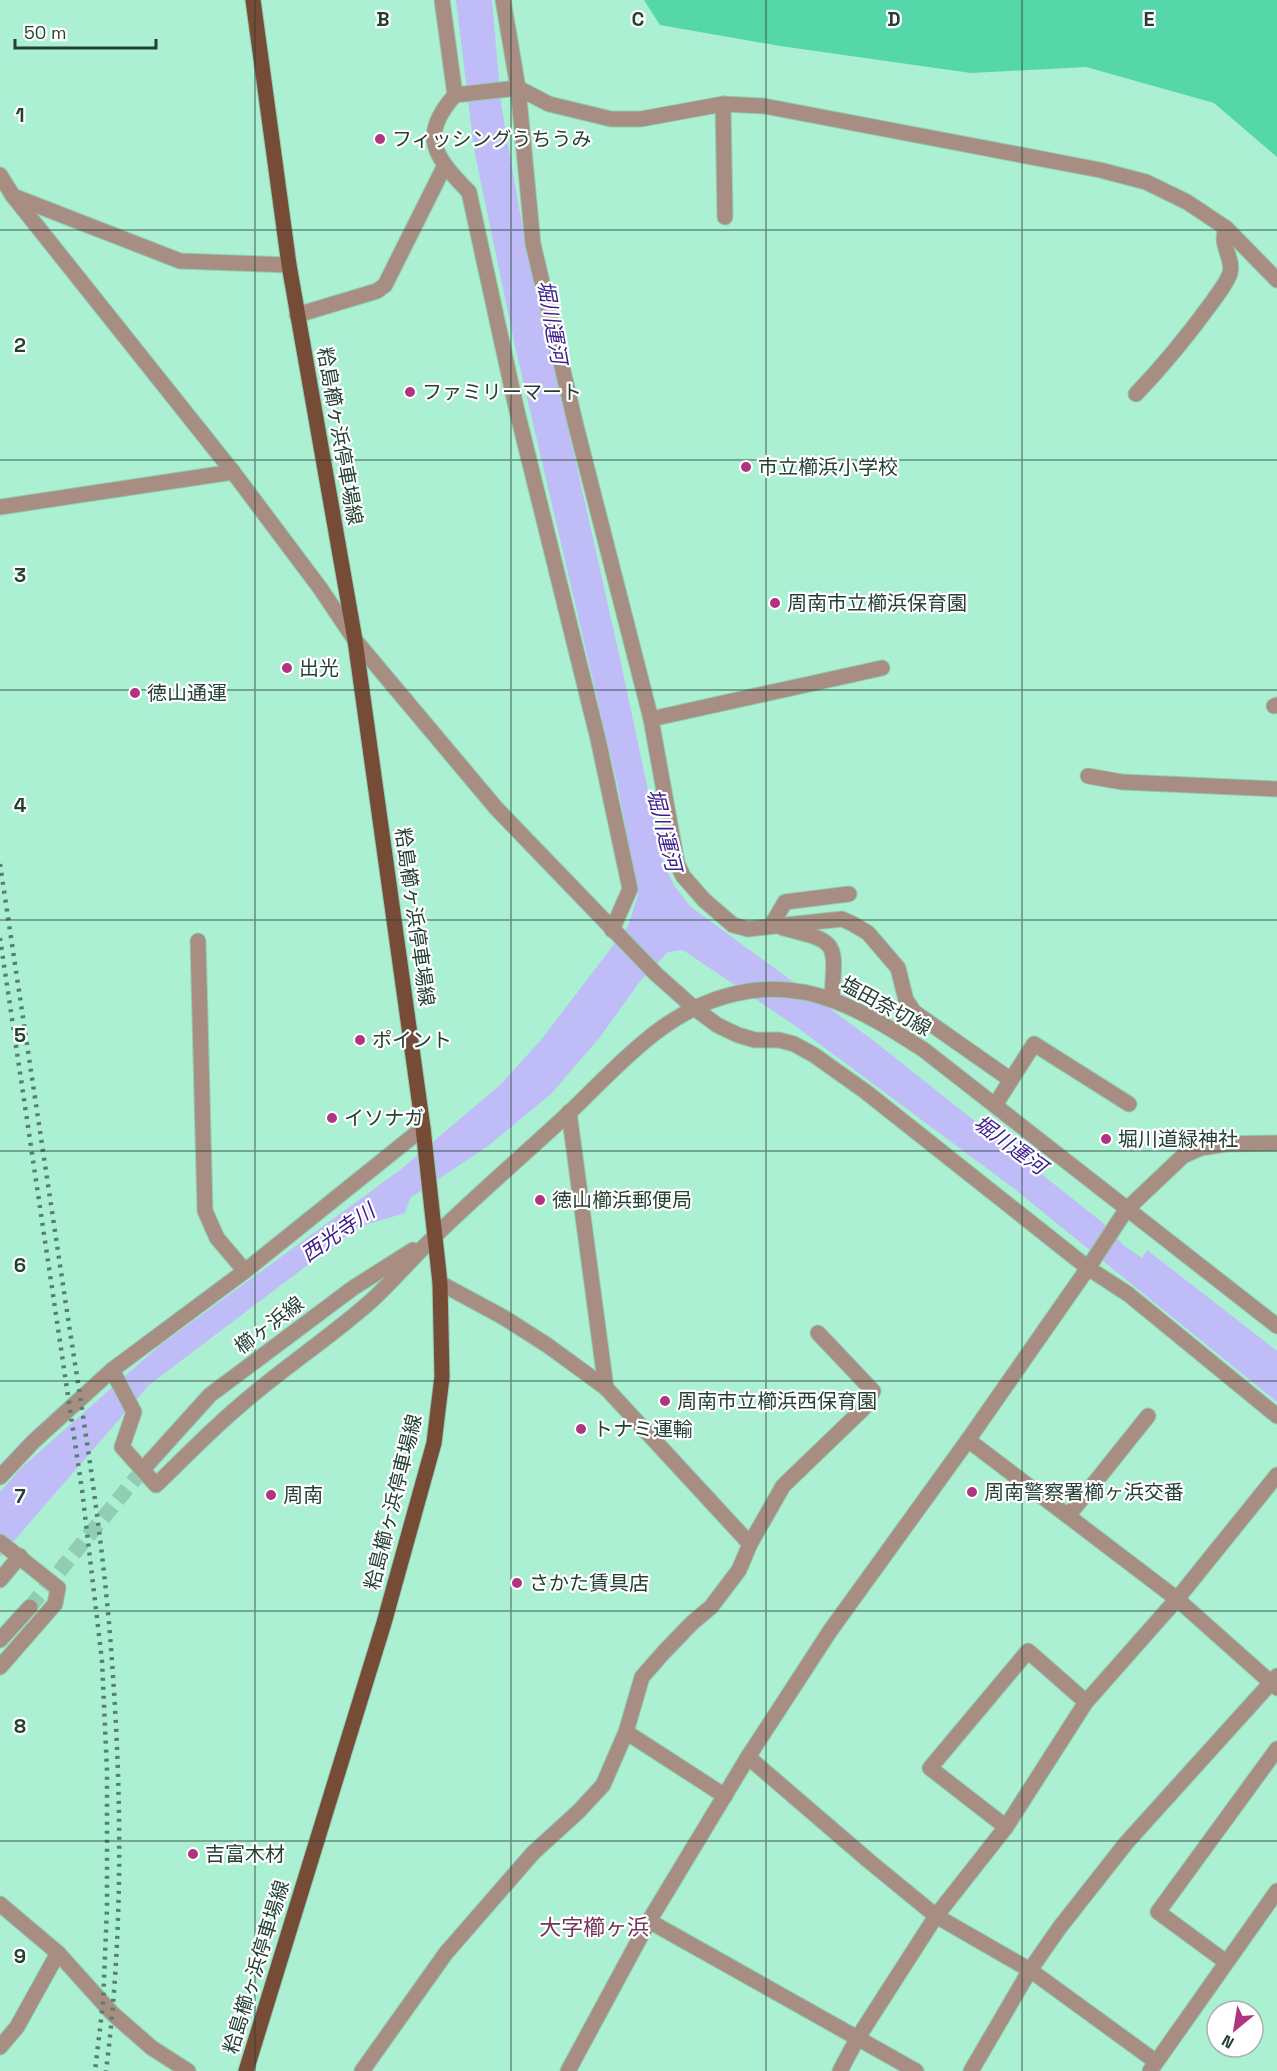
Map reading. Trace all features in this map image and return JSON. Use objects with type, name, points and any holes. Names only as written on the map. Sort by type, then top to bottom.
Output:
[{"type":"main road","name":"粭島櫛ヶ浜停車場線","points":[[246,2071],[384,1623],[434,1443],[442,1377],[440,1283],[423,1128],[355,640],[289,265],[253,0]]},
{"type":"street","points":[[442,0],[459,94]]},
{"type":"street","points":[[503,0],[512,88],[533,244],[578,435],[651,719],[676,863],[683,876],[704,900],[732,925],[748,929],[842,919],[868,933],[898,969],[906,1000],[914,1012],[1011,1080]]},
{"type":"street","points":[[612,930],[630,889],[598,739],[516,407],[469,192],[444,166],[432,138],[436,120],[459,94],[512,88],[549,104],[611,119],[641,118],[723,104],[764,106],[1100,170],[1146,182],[1187,202],[1226,228],[1277,280]]},
{"type":"street","points":[[723,104],[725,217]]},
{"type":"street","points":[[297,315],[377,291],[385,285],[444,166]]},
{"type":"street","points":[[0,175],[13,196],[233,472],[320,588],[355,640],[496,808],[656,974],[717,1025],[755,1040],[779,1040],[794,1044],[814,1055],[866,1092],[1090,1264],[1277,1416]]},
{"type":"street","points":[[13,196],[180,261],[289,265]]},
{"type":"street","points":[[1136,394],[1199,321],[1230,273],[1230,261],[1222,237],[1226,228]]},
{"type":"street","points":[[0,507],[233,472]]},
{"type":"street","points":[[651,719],[882,668]]},
{"type":"street","points":[[1088,776],[1122,782],[1277,789]]},
{"type":"street","points":[[771,926],[785,902],[849,894]]},
{"type":"street","points":[[771,926],[816,936],[828,943],[835,954],[832,998]]},
{"type":"street","points":[[198,940],[205,1211],[217,1238],[245,1271]]},
{"type":"street","name":"塩田奈切線","points":[[435,1235],[650,1035],[693,1007],[735,993],[782,990],[814,993],[832,998],[881,1023],[924,1050],[995,1105],[1123,1214],[1277,1326]]},
{"type":"street","points":[[995,1105],[1034,1044],[1129,1104]]},
{"type":"street","points":[[569,1112],[606,1388]]},
{"type":"street","points":[[0,1477],[34,1441],[112,1370],[245,1271],[423,1128]]},
{"type":"street","points":[[568,2071],[649,1921],[748,1757],[830,1631],[968,1440],[1123,1214],[1155,1180],[1183,1156],[1201,1148],[1226,1144],[1277,1143]]},
{"type":"street","points":[[112,1370],[134,1412],[123,1447],[156,1485],[237,1407],[371,1301],[435,1235]]},
{"type":"street","name":"櫛ヶ浜線","points":[[145,1467],[210,1395],[353,1288],[435,1235]]},
{"type":"street","points":[[440,1283],[512,1322],[606,1388],[750,1544]]},
{"type":"street","points":[[362,2071],[453,1945],[533,1853],[579,1811],[603,1785],[626,1732],[642,1677],[664,1652],[711,1607],[739,1570],[750,1544],[783,1486],[864,1408],[873,1391],[818,1334]]},
{"type":"street","points":[[1068,1516],[1148,1416]]},
{"type":"street","points":[[968,1440],[1177,1599],[1275,1682],[1127,1842],[1030,1970],[971,2071]]},
{"type":"street","points":[[840,2071],[857,2039],[936,1916],[1006,1827],[1086,1702],[1177,1599],[1277,1475]]},
{"type":"street","points":[[0,1542],[58,1588],[55,1604],[0,1667]]},
{"type":"street","points":[[0,1580],[20,1556]]},
{"type":"street","points":[[0,1640],[30,1607]]},
{"type":"street","points":[[1006,1827],[930,1768],[1028,1652],[1086,1702]]},
{"type":"street","points":[[626,1732],[725,1796]]},
{"type":"street","points":[[1226,1962],[1158,1912],[1277,1749]]},
{"type":"street","points":[[748,1757],[936,1916],[1030,1970],[1152,2066],[1277,1891]]},
{"type":"street","points":[[0,1904],[58,1953],[113,2014],[152,2048],[188,2071]]},
{"type":"street","points":[[649,1921],[916,2071]]},
{"type":"street","points":[[0,2047],[17,2027],[58,1953]]},
{"type":"green space","points":[[644,0],[1277,0],[1277,157],[1214,103],[1086,67],[971,73],[780,46],[660,25]]},
{"type":"water","name":"西光寺川","points":[[456,0],[492,0],[501,104],[519,208],[664,866],[675,887],[691,907],[874,1041],[1103,1223],[1123,1245],[1142,1258],[1147,1250],[1277,1351],[1277,1402],[1012,1187],[794,1025],[683,950],[668,952],[641,980],[600,1037],[551,1094],[488,1146],[410,1198],[405,1213],[358,1227],[149,1385],[0,1557],[0,1492],[20,1469],[159,1346],[400,1170],[500,1085],[541,1040],[628,926],[638,895],[619,792],[515,346],[474,149]]},
{"type":"tunnel","points":[[30,1607],[145,1467]]},
{"type":"railway","points":[[0,864],[99,1528],[108,1617],[118,1764],[119,1867],[116,1969],[106,2071]]},
{"type":"railway","points":[[0,938],[82,1490],[102,1661],[107,1771],[107,1908],[103,2003],[95,2071]]},
{"type":"place","name":"フィッシングうちうみ","points":[[380,139]]},
{"type":"place","name":"ファミリーマート","points":[[410,392]]},
{"type":"place","name":"市立櫛浜小学校","points":[[746,467]]},
{"type":"place","name":"周南市立櫛浜保育園","points":[[775,603]]},
{"type":"place","name":"出光","points":[[287,668]]},
{"type":"place","name":"徳山通運","points":[[135,693]]},
{"type":"place","name":"ポイント","points":[[360,1040]]},
{"type":"place","name":"イソナガ","points":[[332,1118]]},
{"type":"place","name":"堀川道緑神社","points":[[1106,1139]]},
{"type":"place","name":"徳山櫛浜郵便局","points":[[540,1200]]},
{"type":"place","name":"周南市立櫛浜西保育園","points":[[665,1401]]},
{"type":"place","name":"トナミ運輸","points":[[581,1429]]},
{"type":"place","name":"周南警察署櫛ヶ浜交番","points":[[972,1492]]},
{"type":"place","name":"周南","points":[[271,1495]]},
{"type":"place","name":"さかた賃具店","points":[[517,1583]]},
{"type":"place","name":"吉富木材","points":[[193,1854]]},
{"type":"district","name":"大字櫛ヶ浜","points":[[594,1927]]},
{"type":"water label","name":"堀川運河","points":[[552,322]]},
{"type":"water label","name":"堀川運河","points":[[664,830]]},
{"type":"water label","name":"堀川運河","points":[[1010,1145]]}]
